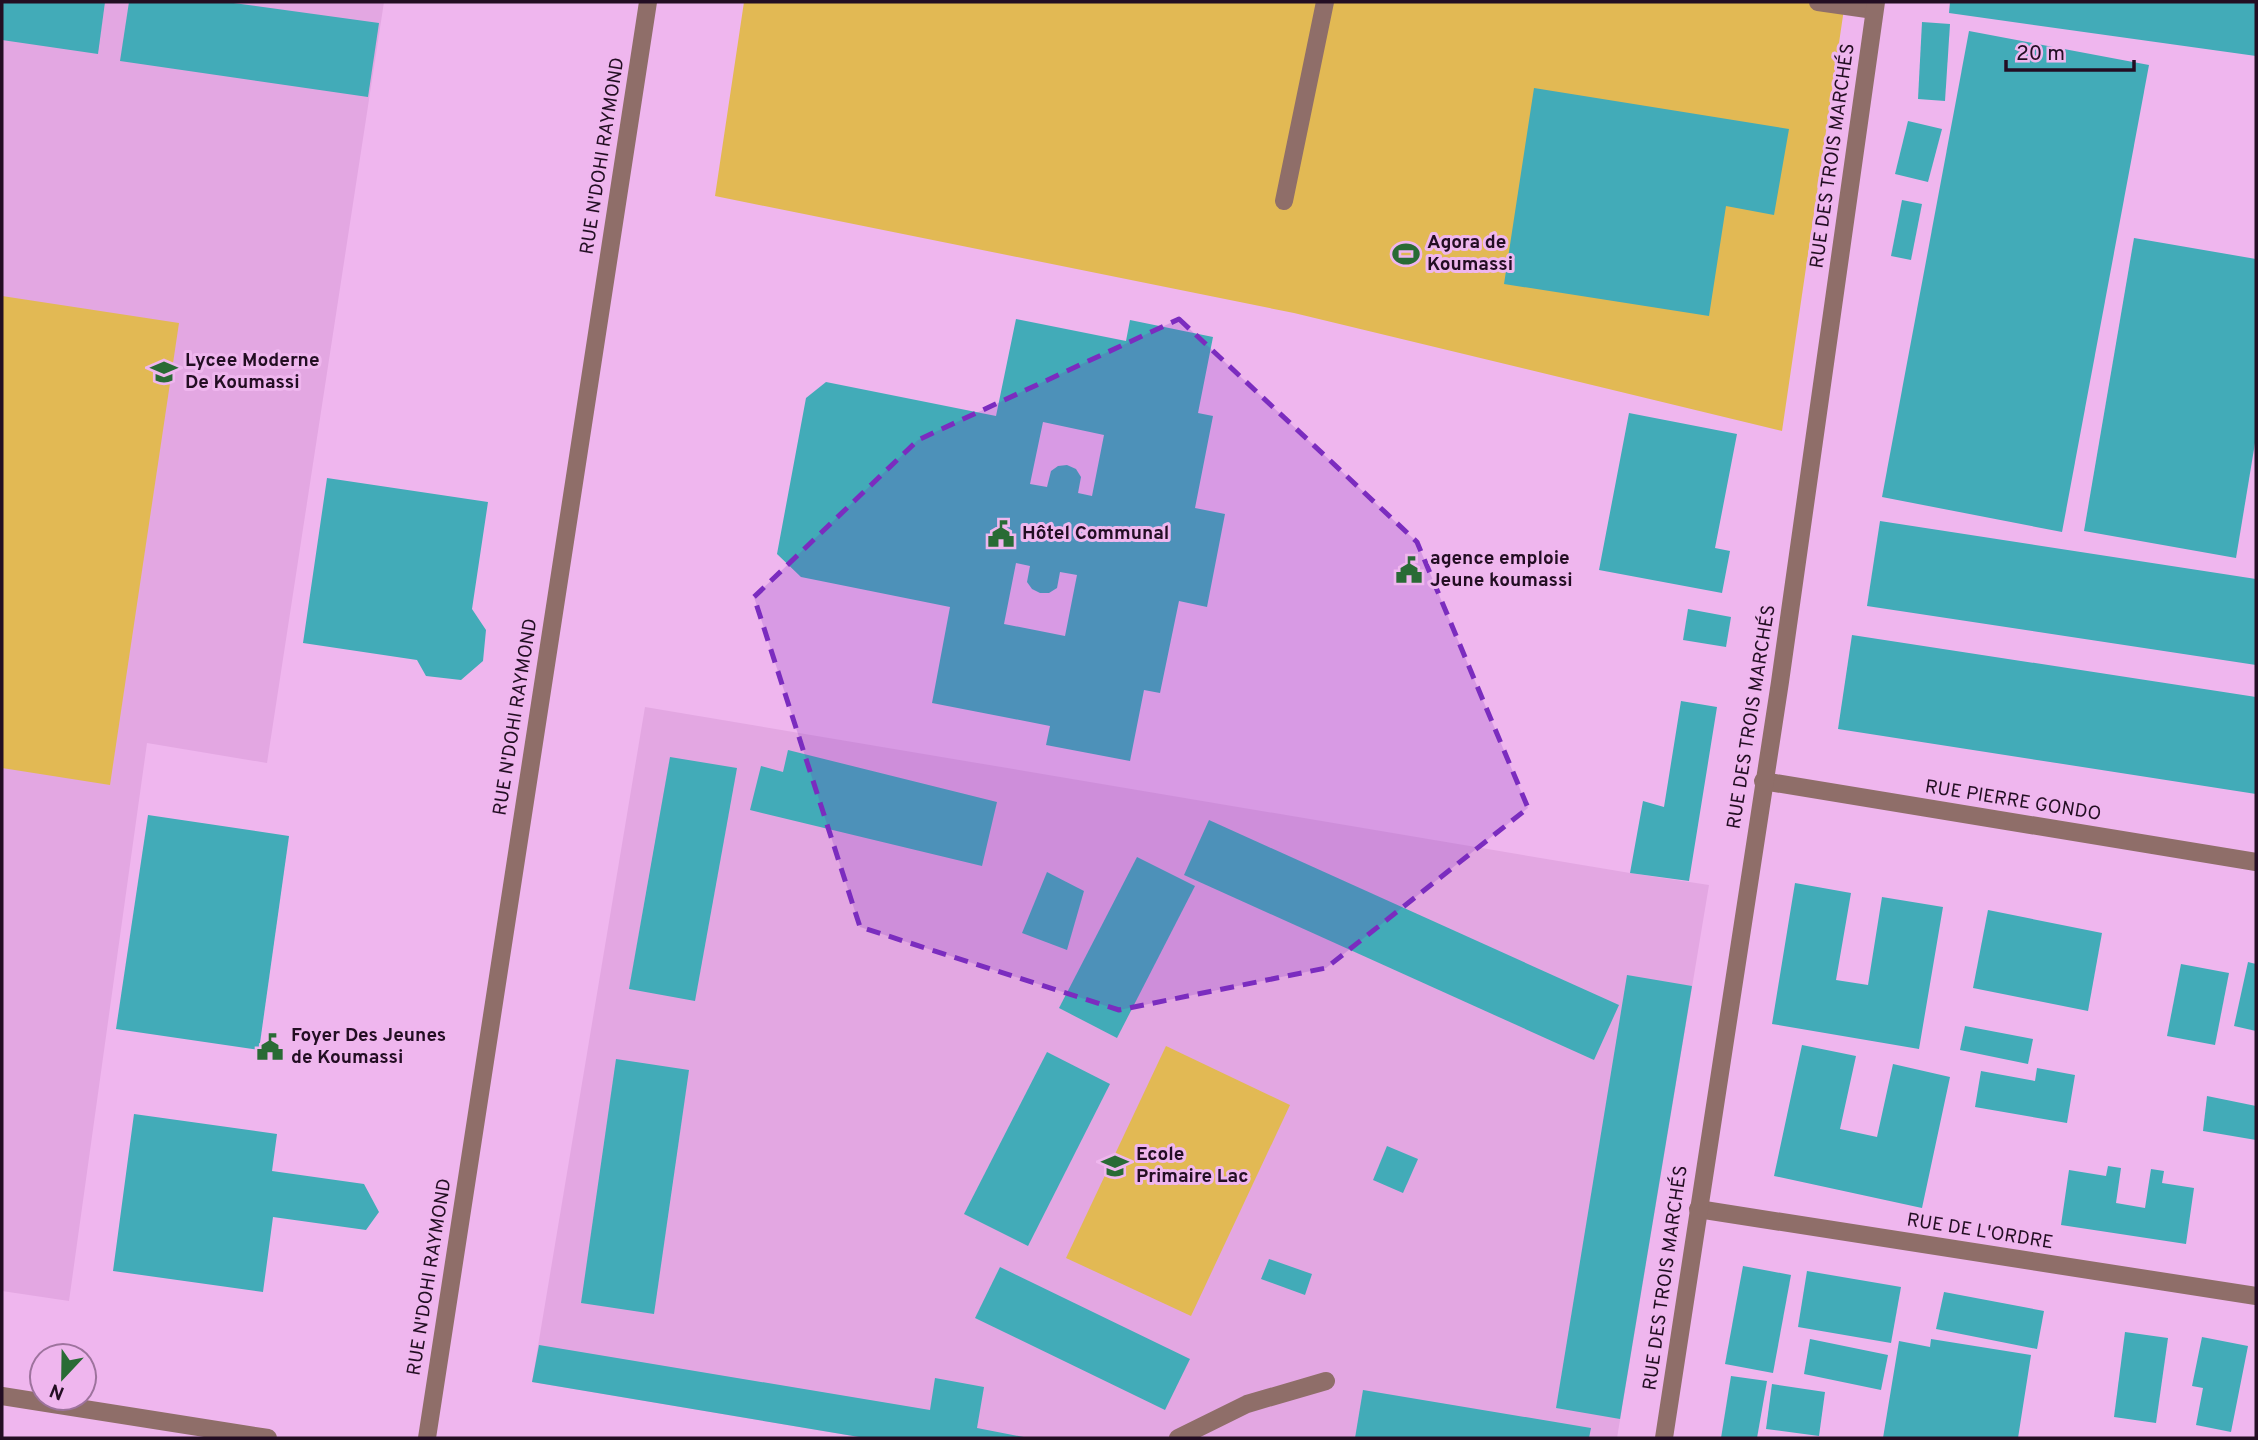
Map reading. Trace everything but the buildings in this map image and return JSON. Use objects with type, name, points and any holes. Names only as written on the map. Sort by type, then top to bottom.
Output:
[{"type":"street","name":"RUE N'DOHI RAYMOND","points":[[426,1438],[648,2]]},
{"type":"street","points":[[1284,201],[1325,2]]},
{"type":"street","points":[[1818,2],[1875,6]]},
{"type":"street","name":"RUE DES TROIS MARCHÉS","points":[[1664,1438],[1780,682],[1875,6]]},
{"type":"street","name":"RUE PIERRE GONDO","points":[[1763,781],[2256,862]]},
{"type":"street","name":"RUE DE L'ORDRE","points":[[1698,1209],[2256,1296]]},
{"type":"street","points":[[1178,1438],[1247,1404],[1326,1381]]},
{"type":"street","points":[[2,1396],[268,1438]]},
{"type":"highlighted area","points":[[1179,319],[1417,542],[1528,808],[1326,968],[1119,1010],[860,927],[754,597],[918,440]]},
{"type":"shaded area","name":"Lycee Moderne De Koumassi","points":[[2,2],[384,2],[267,763],[147,743],[69,1301],[2,1291]]},
{"type":"shaded area","name":"Agora de Koumassi","points":[[744,2],[1845,2],[1782,431],[1294,313],[715,196]]},
{"type":"shaded area","points":[[2,296],[179,323],[110,785],[2,768]]},
{"type":"shaded area","name":"Ecole Primaire Lac","points":[[645,707],[1709,885],[1617,1438],[865,1438],[532,1382]]},
{"type":"shaded area","points":[[1166,1046],[1290,1105],[1191,1316],[1066,1258]]},
{"type":"place","name":"Agora de Koumassi","points":[[1406,254]]},
{"type":"place","name":"Lycee Moderne De Koumassi","points":[[164,372]]},
{"type":"place","name":"Hôtel Communal","points":[[1001,534]]},
{"type":"place","name":"agence emploie Jeune koumassi","points":[[1409,570]]},
{"type":"place","name":"Foyer Des Jeunes de Koumassi","points":[[270,1047]]},
{"type":"place","name":"Ecole Primaire Lac","points":[[1115,1166]]}]
